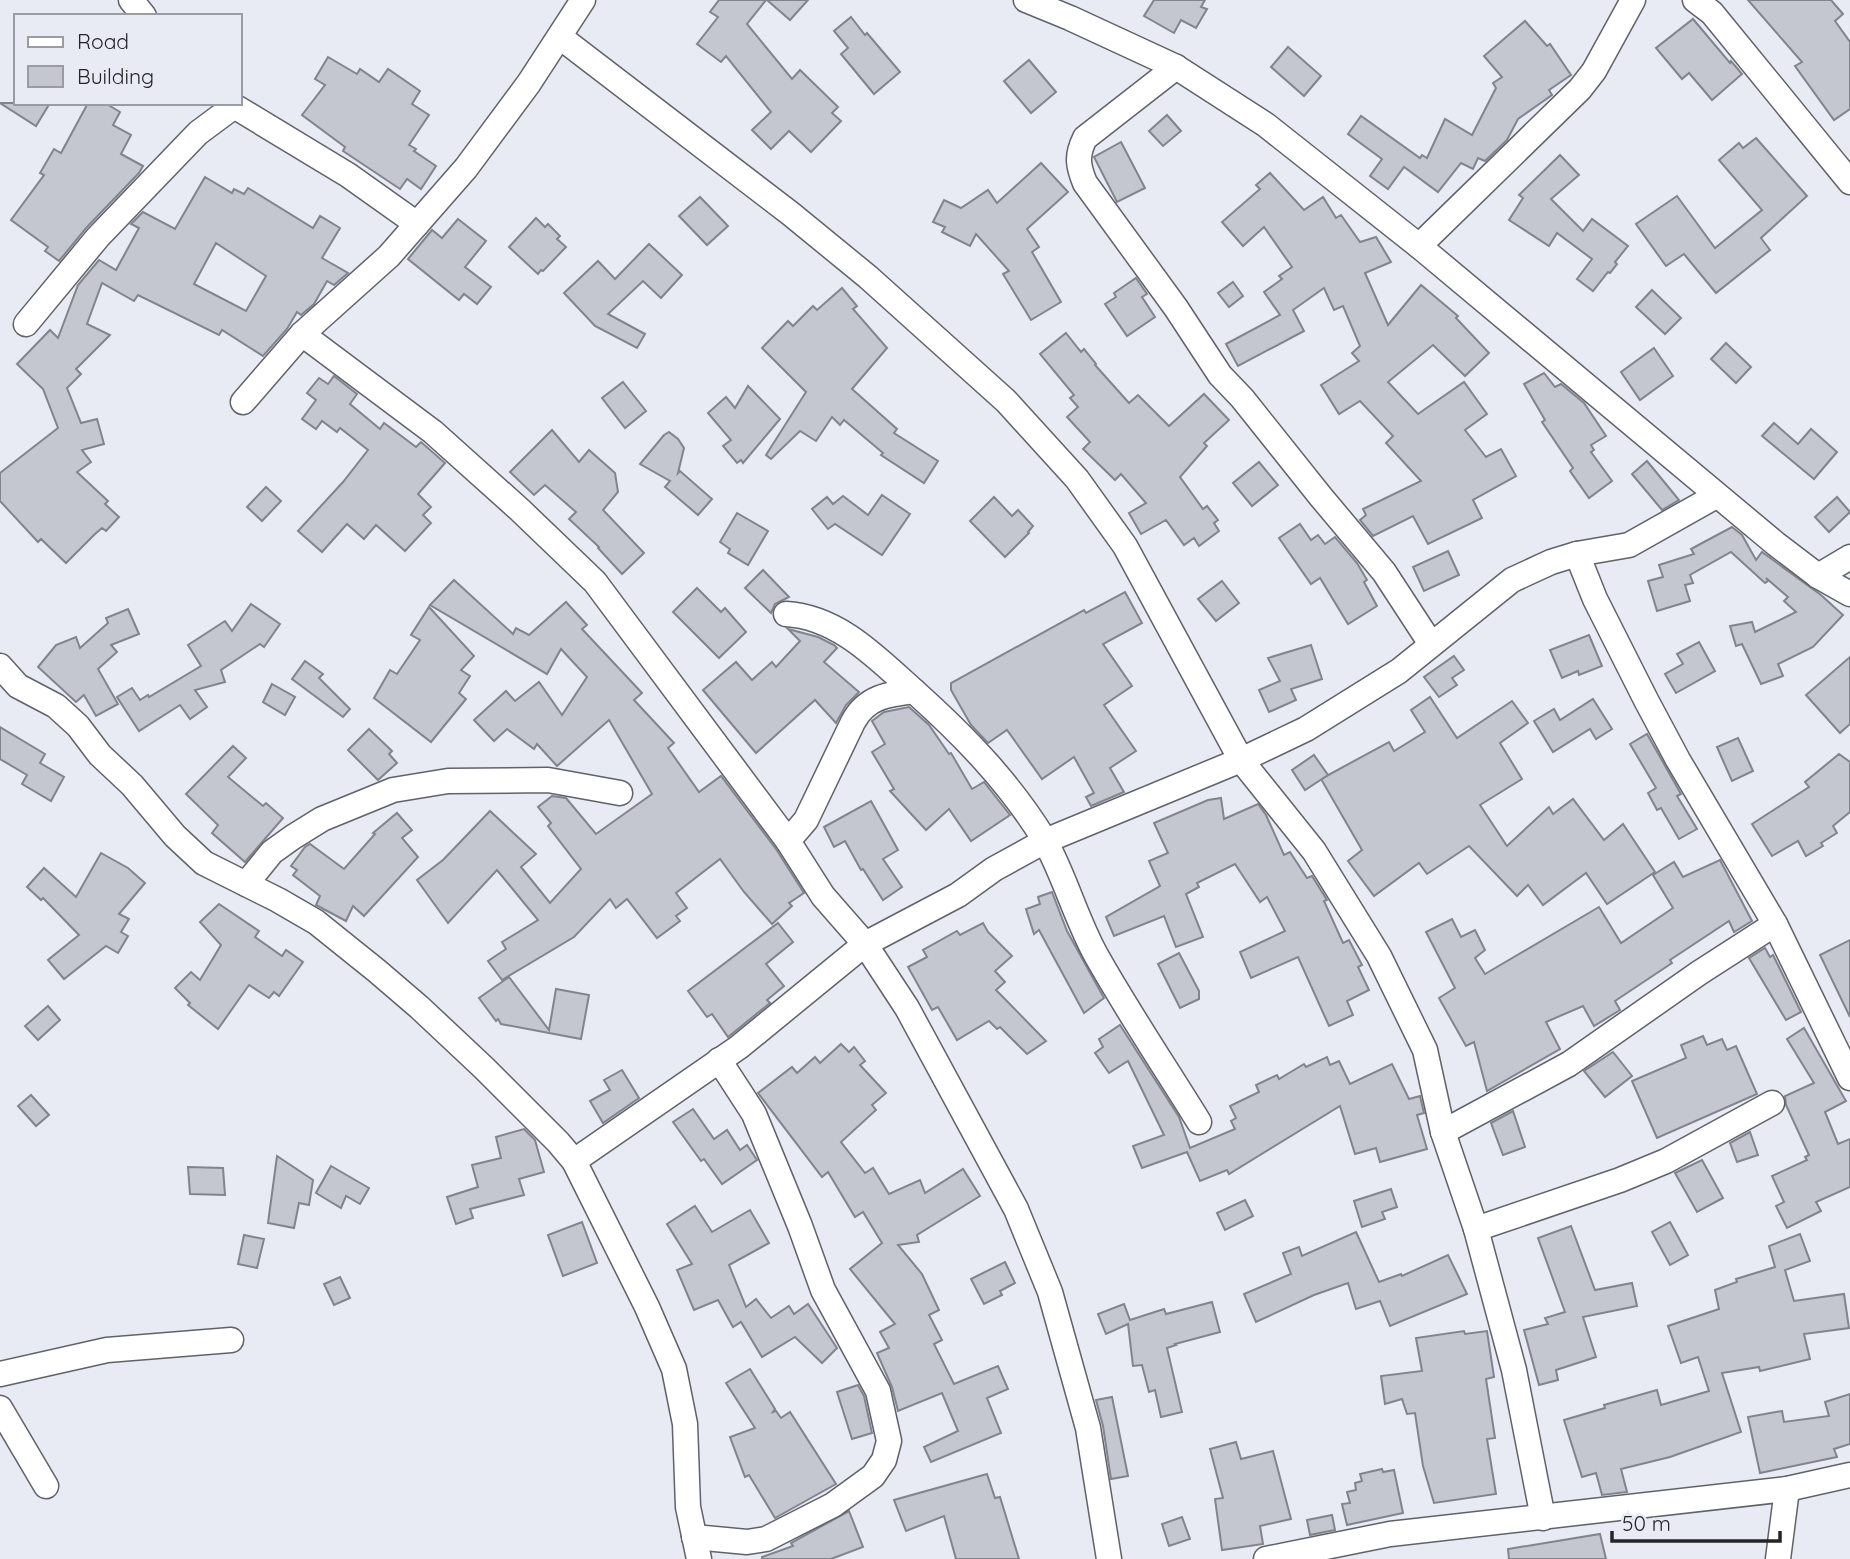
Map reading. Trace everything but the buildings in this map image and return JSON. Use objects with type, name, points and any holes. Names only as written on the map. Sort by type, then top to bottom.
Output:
[{"type":"street","points":[[131,0],[142,14]]},
{"type":"street","points":[[243,402],[302,334],[389,256],[466,168],[529,83],[583,0]]},
{"type":"street","points":[[1026,0],[1176,67],[1266,125],[1419,246],[1716,496],[1818,576],[1850,594]]},
{"type":"street","points":[[1419,246],[1580,89],[1594,71],[1633,0]]},
{"type":"street","points":[[1695,0],[1712,13],[1850,182]]},
{"type":"street","points":[[560,37],[791,214],[868,277],[1006,401],[1077,479],[1125,546],[1241,760],[1314,851],[1379,956],[1425,1050],[1443,1132],[1476,1229],[1514,1370],[1544,1518]]},
{"type":"street","points":[[1176,67],[1085,138],[1079,151],[1078,165],[1085,183],[1176,308],[1220,375],[1242,398],[1384,572],[1432,644]]},
{"type":"street","points":[[26,324],[97,237],[198,133],[231,105],[348,175],[417,224]]},
{"type":"street","points":[[302,334],[433,432],[594,582],[788,841],[823,896],[865,944],[907,1008],[1016,1209],[1050,1292],[1088,1428],[1109,1559]]},
{"type":"street","points":[[574,1161],[739,1046],[865,944],[958,895],[994,869],[1045,841],[1241,760],[1306,729],[1399,671],[1513,580],[1551,562],[1577,554],[1629,545],[1716,496]]},
{"type":"street","points":[[1577,554],[1595,599],[1646,700],[1685,772],[1775,924],[1850,1078]]},
{"type":"street","points":[[1818,576],[1850,556]]},
{"type":"street","points":[[786,614],[812,618],[828,624],[891,669],[954,727],[996,771],[1045,841],[1095,954],[1199,1122]]},
{"type":"street","points":[[0,666],[18,685],[56,706],[78,726],[100,755],[132,785],[175,836],[204,863],[316,922],[387,979],[484,1068],[574,1161],[652,1317],[674,1369],[685,1424],[688,1507],[697,1548],[766,1539],[833,1505],[873,1476],[884,1460],[889,1441],[878,1391],[823,1290],[754,1114],[719,1060]]},
{"type":"street","points":[[788,841],[806,820],[853,722],[863,709],[889,693],[914,691]]},
{"type":"street","points":[[246,884],[272,852],[293,837],[322,819],[393,790],[448,781],[548,780],[620,793]]},
{"type":"street","points":[[1443,1132],[1569,1064],[1699,973],[1775,924]]},
{"type":"street","points":[[1476,1229],[1666,1161],[1772,1102]]},
{"type":"street","points":[[0,1374],[107,1350],[231,1340]]},
{"type":"street","points":[[0,1408],[46,1486]]},
{"type":"street","points":[[1266,1559],[1390,1534],[1787,1489],[1850,1475]]},
{"type":"street","points":[[1778,1559],[1787,1489]]}]
